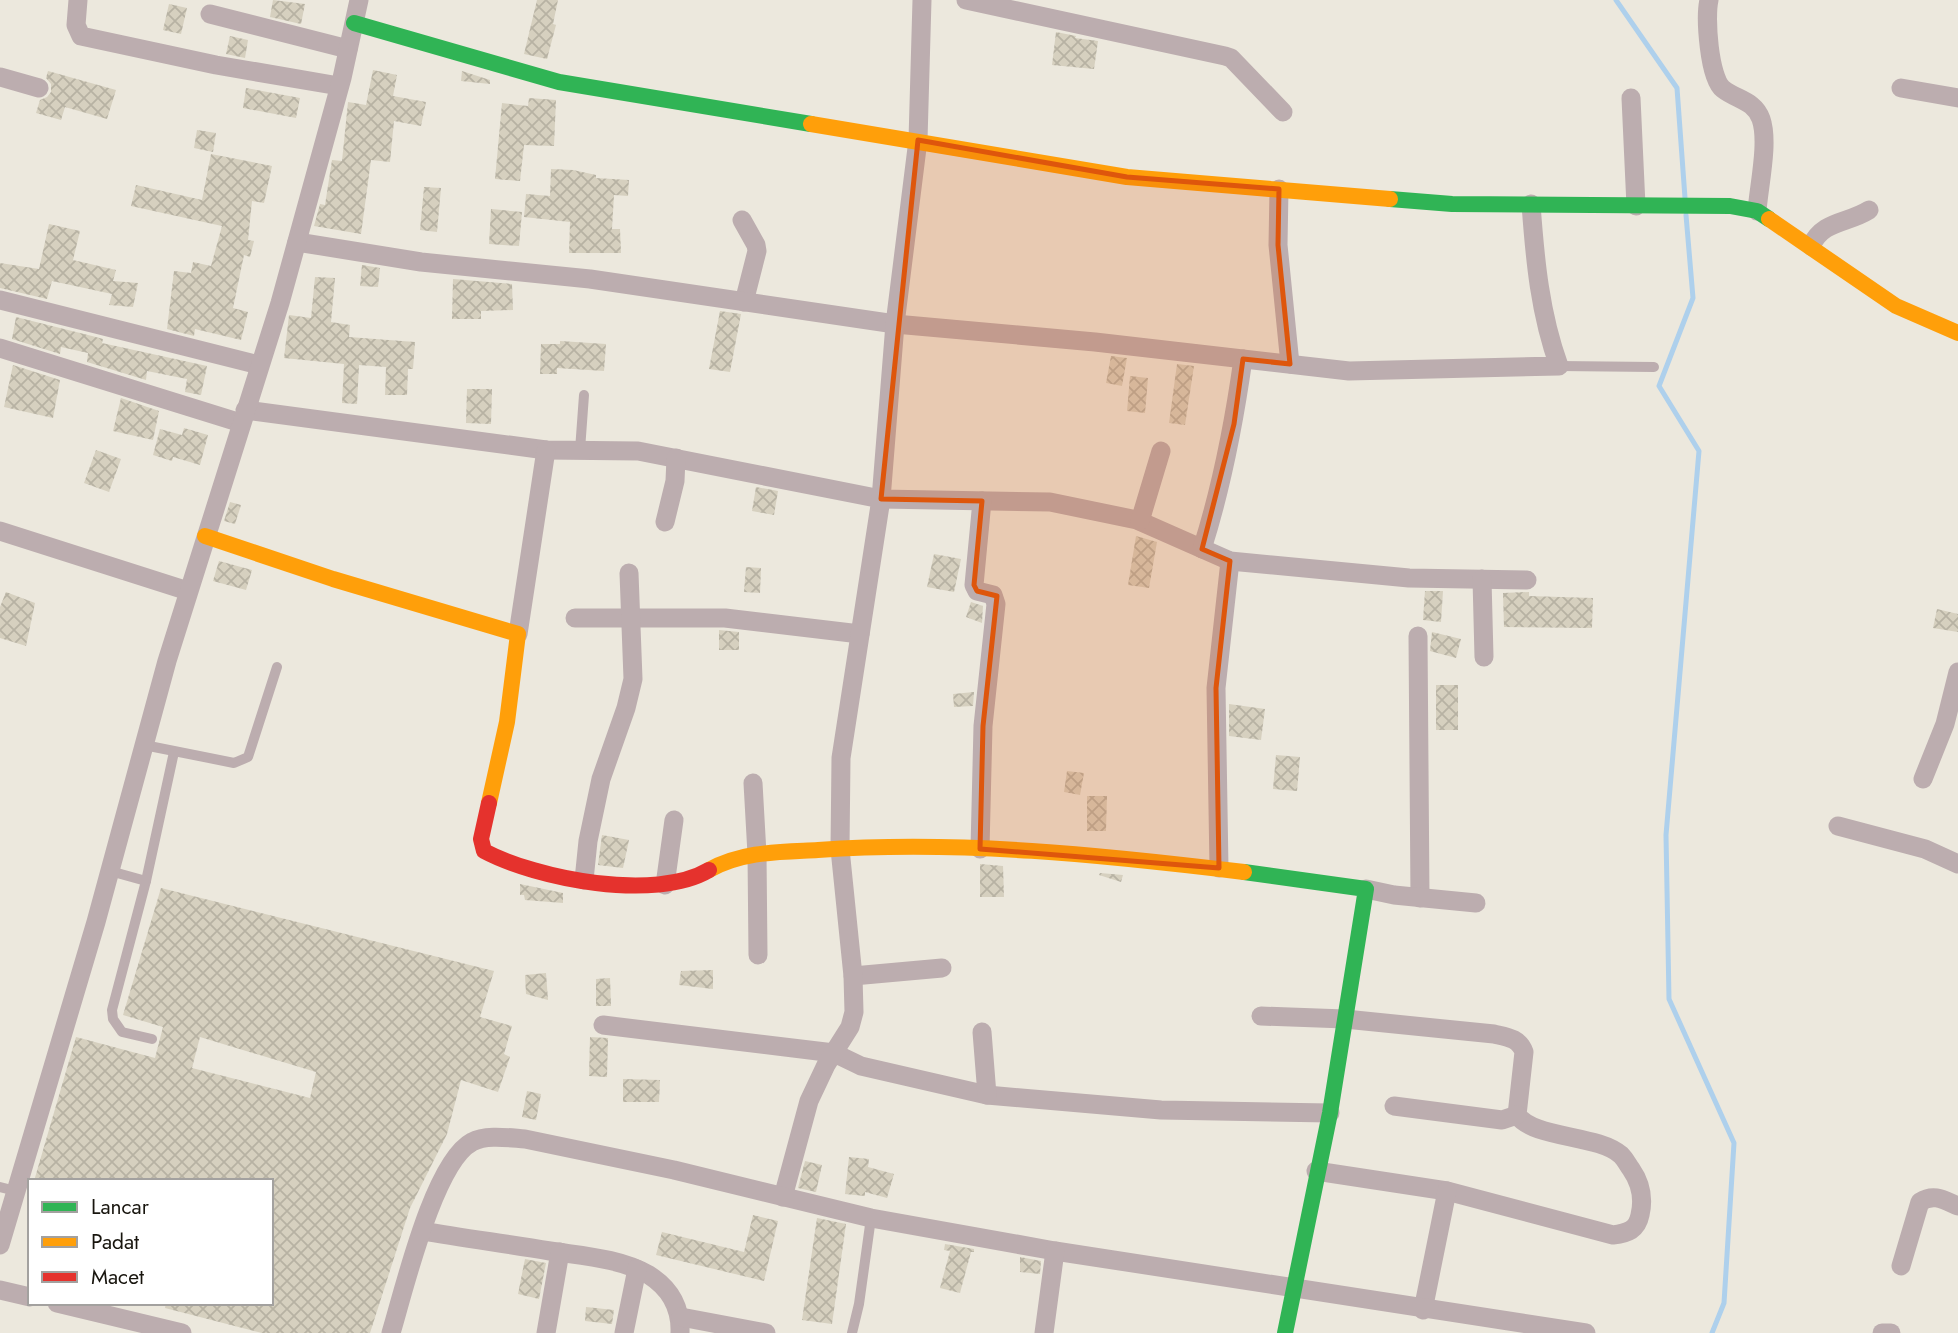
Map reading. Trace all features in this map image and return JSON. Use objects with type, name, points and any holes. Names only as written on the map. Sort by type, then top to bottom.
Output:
[{"type":"street","points":[[78,0],[76,25],[81,36],[216,65],[339,86]]},
{"type":"street","points":[[0,1245],[8,1189],[110,871],[188,591],[297,242],[359,0]]},
{"type":"street","points":[[783,1197],[809,1101],[850,1027],[853,1012],[853,976],[840,849],[841,758],[881,499],[895,324],[918,140],[922,0]]},
{"type":"street","points":[[969,0],[1231,58],[1283,112]]},
{"type":"street","points":[[1709,0],[1711,62],[1717,82],[1723,89],[1755,106],[1764,133],[1757,211]]},
{"type":"street","points":[[210,14],[348,48]]},
{"type":"street","points":[[354,23],[559,82],[1128,177],[1452,204],[1730,206],[1757,211],[1896,306],[1958,333]]},
{"type":"street","points":[[0,77],[39,88]]},
{"type":"street","points":[[1901,89],[1958,98]]},
{"type":"street","points":[[1631,98],[1636,206]]},
{"type":"street","points":[[1279,189],[1279,262],[1290,364]]},
{"type":"street","points":[[297,242],[421,262],[590,279],[895,324],[1095,342],[1349,371],[1559,366],[1548,335],[1535,265],[1531,204]]},
{"type":"street","points":[[1811,246],[1817,234],[1826,227],[1869,210]]},
{"type":"street","points":[[742,220],[757,251],[744,302]]},
{"type":"street","points":[[0,300],[259,365]]},
{"type":"street","points":[[0,348],[243,416],[546,450],[638,451],[881,499],[1050,502],[1140,522],[1230,561],[1409,578],[1527,580]]},
{"type":"street","points":[[1202,549],[1217,502],[1234,424],[1243,359]]},
{"type":"street","points":[[546,450],[507,722],[481,845],[484,851],[497,859],[584,880],[665,885],[688,882],[736,858],[757,853],[911,846],[980,849],[1219,868],[1420,898],[1476,903]]},
{"type":"street","points":[[1140,522],[1161,451]]},
{"type":"street","points":[[665,522],[675,481],[676,458]]},
{"type":"street","points":[[980,849],[983,726],[996,604],[993,595],[977,592],[975,585],[982,501]]},
{"type":"street","points":[[0,531],[188,591]]},
{"type":"street","points":[[205,536],[333,579],[518,634]]},
{"type":"street","points":[[1219,868],[1216,688],[1230,561]]},
{"type":"street","points":[[584,880],[588,841],[601,779],[626,708],[633,679],[629,573]]},
{"type":"street","points":[[1482,579],[1484,657]]},
{"type":"street","points":[[575,618],[725,618],[860,634]]},
{"type":"street","points":[[1418,636],[1420,898]]},
{"type":"street","points":[[1923,779],[1952,726],[1958,672]]},
{"type":"street","points":[[753,783],[758,956]]},
{"type":"street","points":[[665,885],[674,820]]},
{"type":"street","points":[[1838,827],[1925,849],[1958,864]]},
{"type":"street","points":[[1285,1333],[1330,1113],[1366,889]]},
{"type":"street","points":[[853,976],[942,968]]},
{"type":"street","points":[[1261,1016],[1345,1019],[1494,1034],[1517,1040],[1524,1052],[1517,1115],[1521,1121],[1601,1145],[1621,1155],[1637,1178],[1641,1192],[1641,1213],[1637,1226],[1629,1233],[1613,1235],[1447,1191],[1317,1171]]},
{"type":"street","points":[[603,1025],[834,1053],[861,1066],[987,1095],[1161,1110],[1330,1113]]},
{"type":"street","points":[[982,1032],[987,1095]]},
{"type":"street","points":[[1394,1106],[1502,1120],[1517,1115]]},
{"type":"street","points":[[391,1333],[422,1231],[445,1172],[461,1148],[475,1139],[526,1139],[674,1170],[871,1218],[1055,1251],[1293,1286],[1530,1329],[1586,1333]]},
{"type":"street","points":[[1423,1310],[1447,1191]]},
{"type":"street","points":[[1901,1266],[1920,1202],[1928,1197],[1938,1197],[1958,1206]]},
{"type":"street","points":[[422,1231],[593,1256],[637,1269],[663,1286],[675,1301],[680,1325],[766,1333]]},
{"type":"street","points":[[1044,1333],[1055,1251]]},
{"type":"street","points":[[546,1333],[560,1252]]},
{"type":"street","points":[[624,1333],[637,1269]]},
{"type":"street","points":[[0,1290],[28,1297]]},
{"type":"street","points":[[65,1305],[182,1333]]},
{"type":"street","points":[[1882,1333],[1891,1333]]},
{"type":"lane","points":[[1559,366],[1654,367]]},
{"type":"lane","points":[[580,450],[584,394]]},
{"type":"lane","points":[[144,746],[234,762],[248,757],[277,667]]},
{"type":"lane","points":[[152,1039],[122,1032],[116,1027],[112,1010],[146,881],[174,752]]},
{"type":"lane","points":[[110,871],[146,881]]},
{"type":"lane","points":[[852,1333],[859,1304],[871,1218]]},
{"type":"highlighted area","points":[[918,140],[1127,177],[1279,189],[1278,245],[1290,364],[1243,359],[1234,424],[1202,549],[1230,561],[1216,688],[1219,868],[980,849],[983,726],[997,596],[977,591],[974,585],[982,501],[881,499]]},
{"type":"building","points":[[273,0],[305,4],[301,24],[270,17]]},
{"type":"building","points":[[537,0],[558,0],[553,24],[556,25],[547,59],[524,54]]},
{"type":"building","points":[[169,4],[187,8],[181,34],[163,30]]},
{"type":"building","points":[[1056,32],[1098,41],[1094,69],[1052,65]]},
{"type":"building","points":[[230,36],[248,40],[245,58],[226,54]]},
{"type":"building","points":[[373,70],[397,75],[393,96],[426,102],[421,126],[394,121],[390,162],[371,160],[361,234],[314,226],[320,204],[325,205],[332,160],[342,161],[348,102],[366,105]]},
{"type":"building","points":[[48,71],[116,90],[107,119],[65,107],[61,120],[36,113],[40,100],[51,92],[51,84],[46,78]]},
{"type":"building","points":[[462,71],[490,80],[490,84],[461,81]]},
{"type":"building","points":[[246,88],[300,98],[296,118],[243,108]]},
{"type":"building","points":[[529,98],[556,100],[554,146],[524,145],[520,181],[495,179],[502,103],[528,106]]},
{"type":"building","points":[[197,130],[216,133],[213,152],[194,148]]},
{"type":"building","points":[[211,154],[272,166],[264,203],[252,201],[248,240],[254,241],[250,257],[244,255],[233,308],[248,312],[241,340],[195,329],[194,336],[167,329],[174,271],[191,273],[193,262],[211,266],[222,226],[131,206],[136,185],[202,200]]},
{"type":"building","points":[[551,169],[573,170],[596,175],[596,178],[629,180],[628,196],[614,195],[612,229],[620,229],[621,253],[569,253],[570,222],[524,217],[526,194],[550,196]]},
{"type":"building","points":[[424,187],[441,188],[437,232],[420,230]]},
{"type":"building","points":[[491,209],[522,212],[519,246],[489,244]]},
{"type":"building","points":[[49,224],[80,231],[73,260],[116,270],[113,281],[138,283],[133,307],[109,305],[112,294],[52,281],[47,299],[0,288],[0,263],[39,269]]},
{"type":"building","points":[[362,265],[380,268],[378,287],[360,286]]},
{"type":"building","points":[[315,277],[335,278],[331,322],[350,325],[349,337],[415,342],[413,369],[408,369],[407,395],[385,395],[386,367],[359,365],[357,404],[342,403],[344,364],[284,358],[289,315],[311,318]]},
{"type":"building","points":[[453,279],[512,284],[513,310],[481,311],[481,319],[452,319]]},
{"type":"building","points":[[720,311],[741,314],[730,372],[709,369]]},
{"type":"building","points":[[16,317],[103,339],[102,343],[207,366],[201,395],[185,392],[187,379],[147,371],[146,380],[87,362],[88,353],[61,347],[60,354],[12,339]]},
{"type":"building","points":[[560,341],[606,344],[604,371],[557,368],[557,374],[540,374],[541,344],[560,344]]},
{"type":"building","points":[[1111,356],[1127,358],[1122,386],[1106,383]]},
{"type":"building","points":[[1177,364],[1194,366],[1185,425],[1169,423]]},
{"type":"building","points":[[13,365],[60,380],[53,418],[4,407]]},
{"type":"building","points":[[1130,376],[1148,378],[1145,413],[1127,411]]},
{"type":"building","points":[[467,389],[492,389],[491,424],[466,423]]},
{"type":"building","points":[[121,398],[159,411],[153,440],[113,431]]},
{"type":"building","points":[[184,428],[208,435],[200,465],[173,457],[172,461],[153,455],[160,429],[182,435]]},
{"type":"building","points":[[96,450],[121,459],[109,492],[84,483]]},
{"type":"building","points":[[756,487],[778,491],[774,515],[752,511]]},
{"type":"building","points":[[230,502],[241,505],[235,524],[224,521]]},
{"type":"building","points":[[1136,536],[1157,542],[1149,588],[1128,585]]},
{"type":"building","points":[[934,554],[961,559],[954,592],[927,587]]},
{"type":"building","points":[[219,561],[252,570],[246,590],[213,581]]},
{"type":"building","points":[[746,567],[761,568],[760,593],[744,592]]},
{"type":"building","points":[[1425,591],[1443,591],[1441,622],[1423,620]]},
{"type":"building","points":[[6,592],[35,603],[26,646],[0,638],[0,607]]},
{"type":"building","points":[[1529,592],[1529,596],[1593,598],[1592,628],[1504,627],[1503,593]]},
{"type":"building","points":[[971,602],[983,606],[982,623],[966,617]]},
{"type":"building","points":[[1937,609],[1958,614],[1958,632],[1933,628]]},
{"type":"building","points":[[719,630],[739,632],[739,650],[719,650]]},
{"type":"building","points":[[1432,632],[1461,639],[1456,658],[1430,651]]},
{"type":"building","points":[[1436,685],[1458,685],[1458,730],[1436,730]]},
{"type":"building","points":[[974,692],[973,706],[954,707],[953,694]]},
{"type":"building","points":[[1229,704],[1265,709],[1261,740],[1229,736]]},
{"type":"building","points":[[1276,755],[1300,757],[1297,791],[1273,789]]},
{"type":"building","points":[[1067,771],[1084,773],[1080,795],[1064,792]]},
{"type":"building","points":[[1087,796],[1107,796],[1106,831],[1087,831]]},
{"type":"building","points":[[602,835],[629,840],[623,868],[598,865]]},
{"type":"building","points":[[980,864],[1003,866],[1004,897],[980,897]]},
{"type":"building","points":[[1099,875],[1123,875],[1121,882]]},
{"type":"building","points":[[520,884],[563,893],[563,903],[525,900],[524,895],[520,895]]},
{"type":"building","points":[[161,888],[494,971],[480,1017],[512,1026],[504,1054],[510,1057],[498,1092],[461,1080],[447,1134],[410,1208],[370,1333],[262,1333],[165,1308],[166,1305],[273,1305],[273,1179],[35,1179],[76,1037],[155,1058],[163,1027],[123,1015]],"holes":[[[200,1037],[316,1072],[310,1098],[192,1068]]]},
{"type":"building","points":[[713,970],[713,989],[679,985],[681,971]]},
{"type":"building","points":[[546,973],[548,1000],[526,994],[525,975]]},
{"type":"building","points":[[610,978],[611,1006],[596,1006],[596,979]]},
{"type":"building","points":[[590,1037],[608,1038],[607,1077],[589,1076]]},
{"type":"building","points":[[623,1079],[660,1080],[659,1102],[623,1102]]},
{"type":"building","points":[[527,1091],[541,1094],[536,1120],[522,1117]]},
{"type":"building","points":[[849,1157],[869,1159],[868,1167],[894,1174],[887,1198],[865,1192],[865,1196],[845,1194]]},
{"type":"building","points":[[805,1161],[822,1165],[816,1192],[798,1188]]},
{"type":"building","points":[[753,1215],[778,1221],[764,1281],[656,1255],[662,1232],[744,1252]]},
{"type":"building","points":[[817,1218],[846,1224],[832,1324],[802,1320]]},
{"type":"building","points":[[945,1244],[974,1249],[960,1293],[940,1288],[950,1251],[944,1250]]},
{"type":"building","points":[[1020,1257],[1041,1261],[1040,1274],[1020,1272]]},
{"type":"building","points":[[525,1259],[546,1263],[539,1299],[518,1294]]},
{"type":"building","points":[[586,1307],[614,1310],[612,1324],[585,1321]]},
{"type":"waterway","points":[[1616,0],[1677,88],[1685,198]]},
{"type":"waterway","points":[[1686,215],[1693,298],[1659,386],[1699,451],[1666,835],[1669,999],[1734,1143],[1724,1303],[1712,1333]]},
{"type":"traffic: fast","points":[[354,23],[559,82],[811,124]]},
{"type":"traffic: fast","points":[[1390,199],[1452,204],[1730,206],[1757,211],[1769,219]]},
{"type":"traffic: fast","points":[[1244,872],[1366,889],[1330,1113],[1285,1333]]},
{"type":"traffic: slow","points":[[811,124],[1127,177],[1390,199]]},
{"type":"traffic: slow","points":[[1769,219],[1896,306],[1958,333]]},
{"type":"traffic: slow","points":[[205,536],[333,579],[518,634],[507,722],[489,803]]},
{"type":"traffic: slow","points":[[709,870],[735,859],[790,851],[925,847],[1085,855],[1244,872]]},
{"type":"traffic: jam","points":[[489,803],[481,839],[484,851],[534,870],[564,878],[628,885],[686,880],[709,870]]}]
